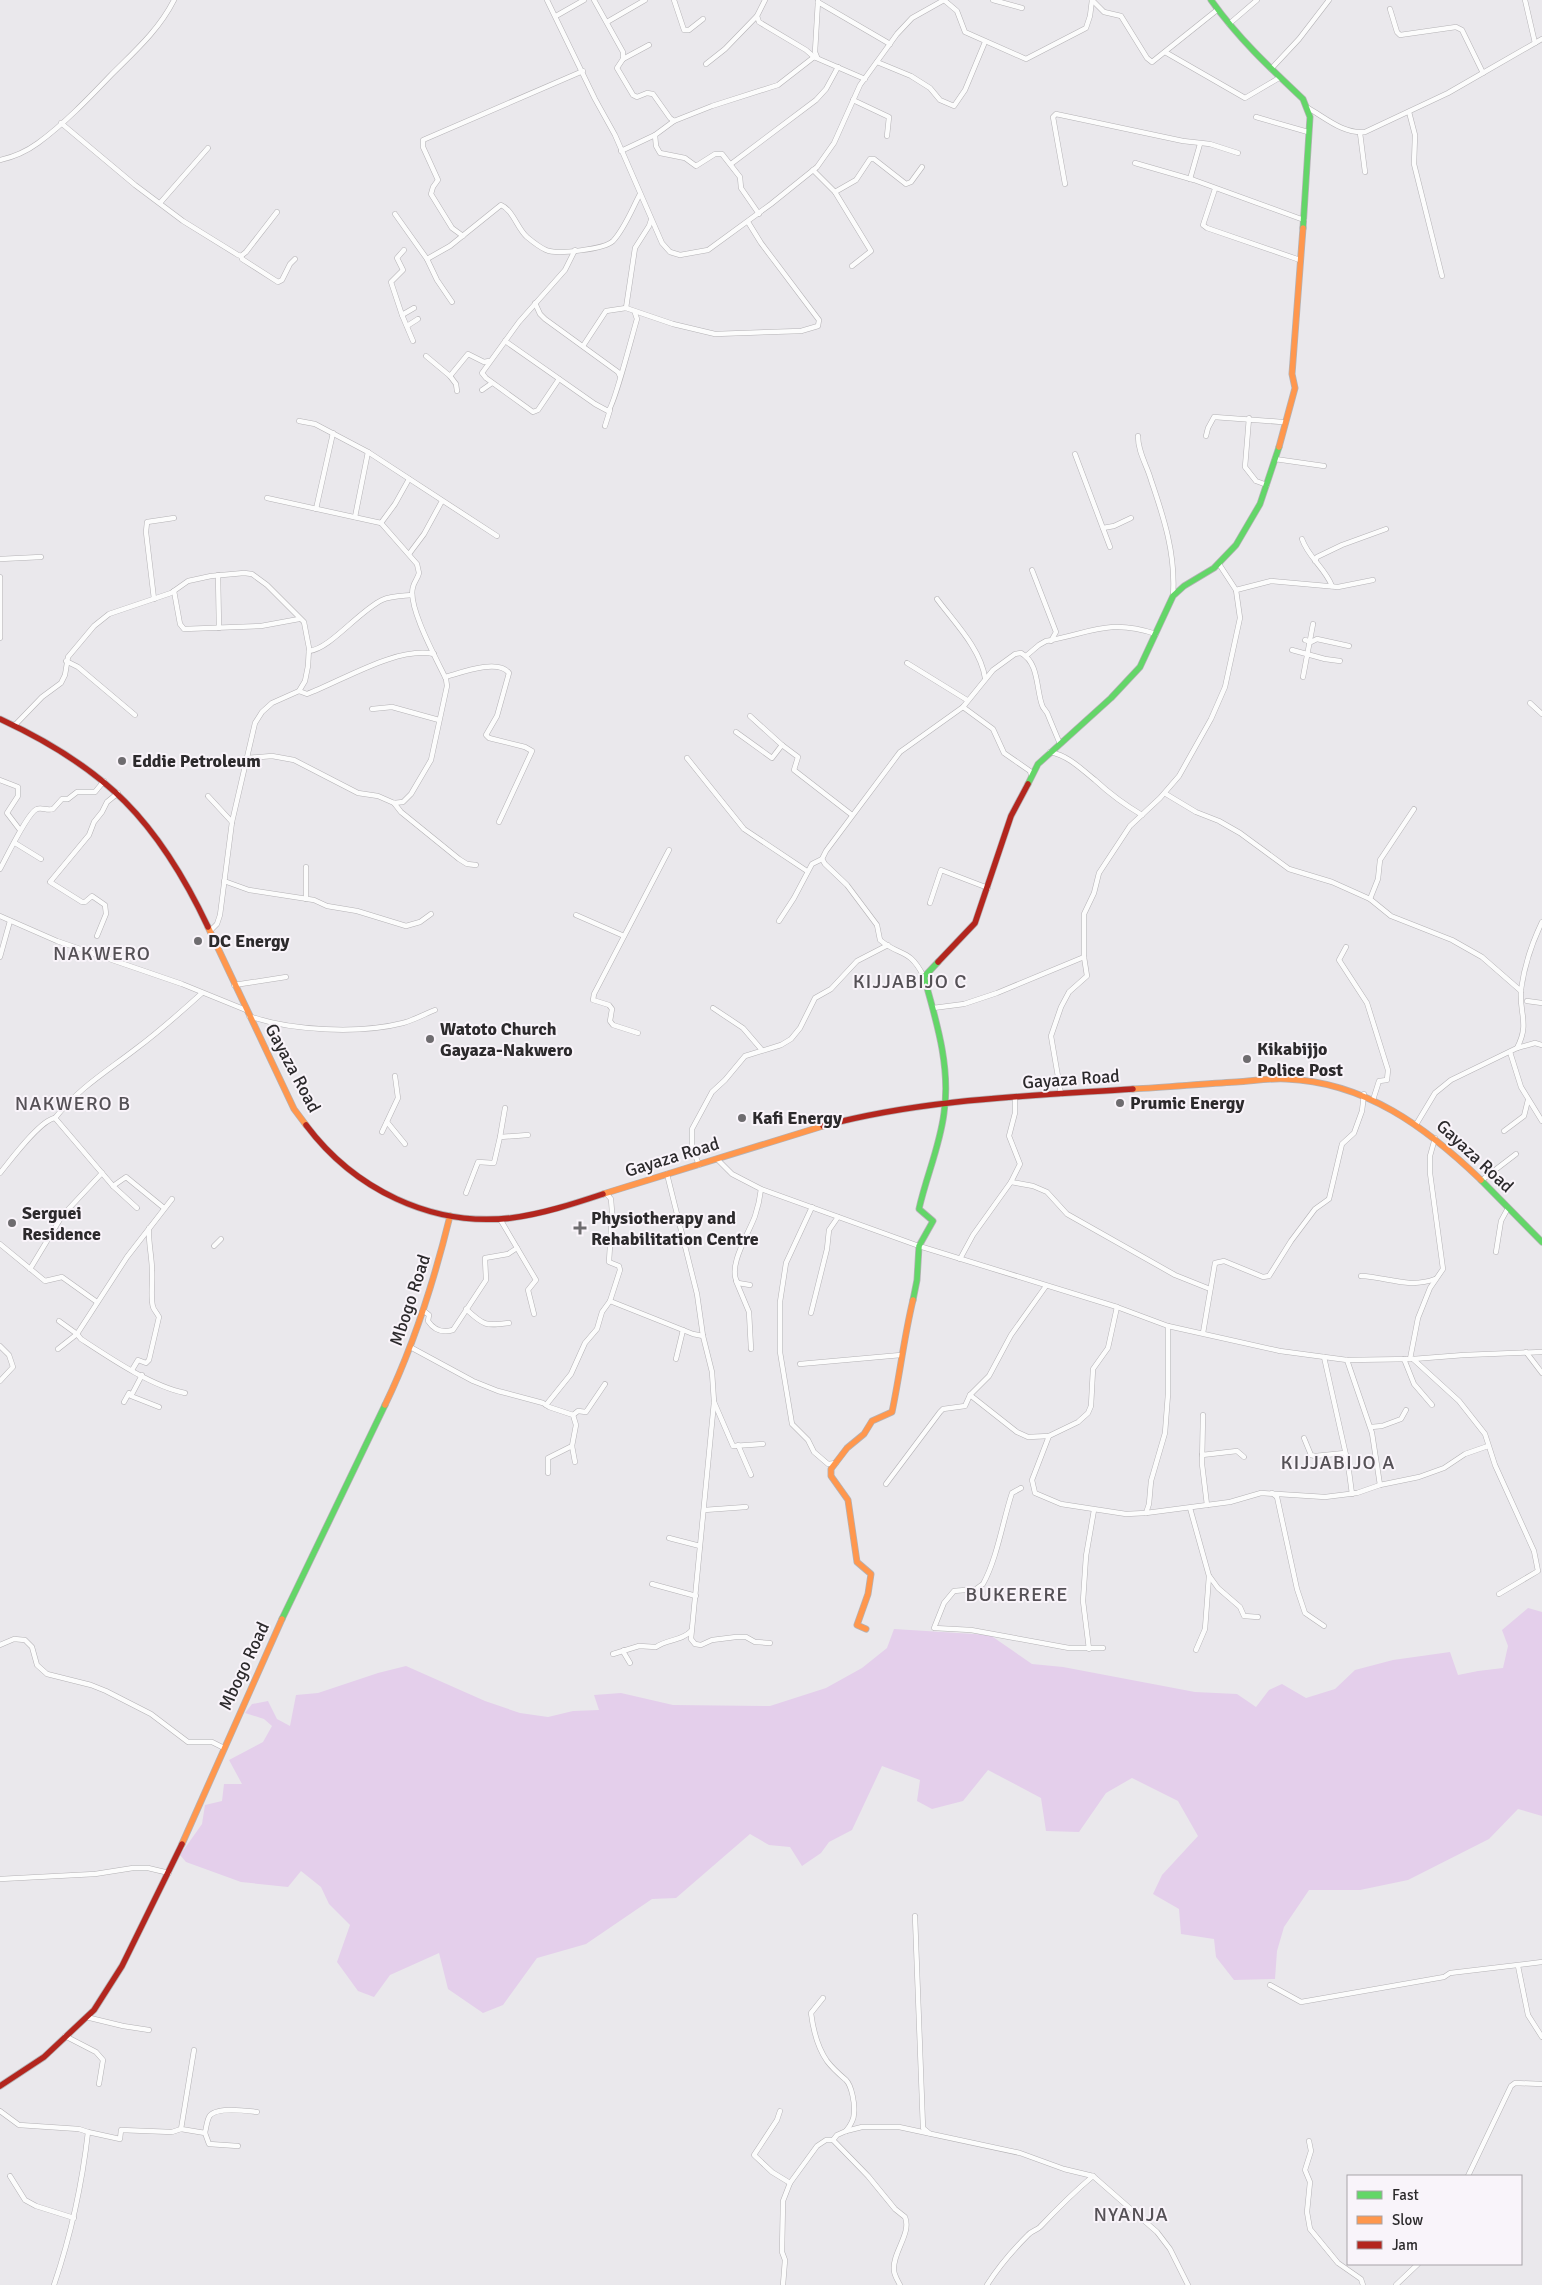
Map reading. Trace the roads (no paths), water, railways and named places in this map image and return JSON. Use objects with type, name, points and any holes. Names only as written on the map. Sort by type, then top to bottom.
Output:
[{"type":"main road","points":[[866,1630],[857,1625],[868,1594],[870,1574],[857,1562],[848,1500],[831,1476],[831,1469],[847,1448],[864,1434],[872,1421],[880,1416],[887,1416],[892,1412],[917,1280],[919,1246],[933,1221],[919,1209],[931,1159],[941,1132],[945,1103],[944,1057],[924,977],[976,923],[1011,816],[1031,776],[1041,761],[1126,683],[1140,667],[1173,596],[1179,589],[1219,564],[1245,530],[1267,485],[1295,388],[1292,374],[1310,117],[1303,99],[1279,78],[1229,24],[1211,0]]},
{"type":"main road","name":"Gayaza Road","points":[[0,719],[59,748],[104,781],[145,821],[176,864],[210,931],[294,1109],[326,1150],[347,1170],[389,1197],[429,1211],[450,1216],[500,1219],[539,1213],[858,1117],[893,1109],[1015,1097],[1286,1080],[1321,1082],[1364,1094],[1417,1123],[1436,1136],[1542,1242]]},
{"type":"main road","name":"Mbogo Road","points":[[0,2086],[44,2057],[86,2016],[100,2001],[122,1966],[169,1873],[297,1585],[395,1388],[412,1348],[436,1276],[450,1216]]},
{"type":"street","points":[[0,160],[19,154],[36,144],[61,123],[146,40],[166,16],[174,0]]},
{"type":"street","points":[[548,0],[622,151],[665,248],[680,255],[708,250],[759,214],[814,170],[830,150],[865,79],[890,44],[912,18],[944,0],[957,11],[966,32],[1019,58],[1032,58],[1086,28],[1092,0]]},
{"type":"street","points":[[556,16],[584,0]]},
{"type":"street","points":[[594,0],[623,52],[623,59]]},
{"type":"street","points":[[607,22],[645,0]]},
{"type":"street","points":[[674,0],[684,30],[689,30],[703,19]]},
{"type":"street","points":[[706,64],[725,49],[756,17],[765,0]]},
{"type":"street","points":[[993,0],[1022,8]]},
{"type":"street","points":[[1092,0],[1104,12],[1121,16],[1149,60],[1154,60],[1217,10]]},
{"type":"street","points":[[1229,24],[1257,0]]},
{"type":"street","points":[[1271,69],[1299,39],[1329,0]]},
{"type":"street","points":[[1525,0],[1535,43]]},
{"type":"street","points":[[622,151],[655,136],[674,121],[712,106],[778,85],[815,55],[817,1],[890,44]]},
{"type":"street","points":[[1390,9],[1397,32],[1400,35],[1456,27],[1462,30],[1483,73]]},
{"type":"street","points":[[756,17],[759,22],[815,55],[865,79]]},
{"type":"street","points":[[1308,108],[1351,132],[1360,133],[1376,129],[1483,73],[1542,39]]},
{"type":"street","points":[[877,62],[911,76],[930,88],[940,100],[954,106],[965,90],[985,42]]},
{"type":"street","points":[[650,45],[623,59],[617,68],[633,95],[637,97],[646,93],[653,94],[674,121]]},
{"type":"street","points":[[1164,52],[1245,98],[1279,78]]},
{"type":"street","points":[[732,164],[816,100],[826,89],[838,67]]},
{"type":"street","points":[[463,236],[452,228],[431,194],[438,180],[422,141],[583,71]]},
{"type":"street","points":[[853,100],[889,117],[887,136]]},
{"type":"street","points":[[1409,112],[1415,135],[1414,164],[1442,276]]},
{"type":"street","points":[[1066,184],[1053,117],[1056,114],[1200,144],[1210,144],[1238,153]]},
{"type":"street","points":[[1256,117],[1308,132]]},
{"type":"street","points":[[61,123],[135,185],[197,231],[241,256],[242,259],[278,282],[282,280],[290,264],[295,259]]},
{"type":"street","points":[[1360,133],[1365,172]]},
{"type":"street","points":[[655,136],[656,146],[660,153],[684,158],[696,166],[720,153],[732,164],[742,180],[741,188],[759,214]]},
{"type":"street","points":[[1190,179],[1200,144]]},
{"type":"street","points":[[160,203],[208,148]]},
{"type":"street","points":[[835,192],[856,180],[870,159],[874,159],[906,184],[912,182],[922,167]]},
{"type":"street","points":[[1135,163],[1235,194],[1304,220]]},
{"type":"street","points":[[814,170],[835,192],[871,252],[852,266]]},
{"type":"street","points":[[1215,189],[1203,225],[1300,260]]},
{"type":"street","points":[[427,259],[463,236],[501,204],[507,208],[522,233],[538,246],[555,252],[604,246],[612,241],[640,194]]},
{"type":"street","points":[[241,256],[277,212]]},
{"type":"street","points":[[395,214],[427,259],[437,280],[452,302]]},
{"type":"street","points":[[626,308],[635,248],[649,226],[651,219]]},
{"type":"street","points":[[583,346],[606,311],[626,308],[635,313],[715,334],[801,331],[818,326],[820,320],[761,244],[748,222]]},
{"type":"street","points":[[404,250],[397,258],[403,270],[391,282],[413,341]]},
{"type":"street","points":[[559,379],[535,412],[492,383],[482,373],[535,303],[565,270],[575,250]]},
{"type":"street","points":[[535,303],[545,319],[618,372],[620,376]]},
{"type":"street","points":[[402,315],[414,308]]},
{"type":"street","points":[[605,426],[618,389],[637,319],[635,313]]},
{"type":"street","points":[[406,326],[418,319]]},
{"type":"street","points":[[506,341],[603,410],[610,410]]},
{"type":"street","points":[[450,376],[468,354],[484,362],[490,362]]},
{"type":"street","points":[[426,356],[450,376],[456,384],[457,391]]},
{"type":"street","points":[[482,390],[492,383]]},
{"type":"street","points":[[1206,436],[1214,417],[1249,418],[1282,422]]},
{"type":"street","points":[[1249,418],[1245,467],[1256,481],[1267,485]]},
{"type":"street","points":[[299,421],[315,424],[368,452],[497,536]]},
{"type":"street","points":[[316,509],[333,433]]},
{"type":"street","points":[[1138,436],[1138,447],[1151,478],[1171,546],[1174,567],[1173,596]]},
{"type":"street","points":[[356,517],[368,452]]},
{"type":"street","points":[[1075,454],[1110,547]]},
{"type":"street","points":[[1275,459],[1324,466]]},
{"type":"street","points":[[381,523],[395,504],[409,479]]},
{"type":"street","points":[[267,498],[381,523],[416,564],[419,573],[412,588],[412,595],[423,633],[445,677],[447,686],[429,764],[407,799],[394,803]]},
{"type":"street","points":[[409,554],[424,534],[442,501]]},
{"type":"street","points":[[154,599],[146,532],[147,522],[174,518]]},
{"type":"street","points":[[1103,528],[1114,526],[1132,518]]},
{"type":"street","points":[[1315,561],[1316,557],[1342,545],[1386,529]]},
{"type":"street","points":[[1302,539],[1306,551],[1332,586]]},
{"type":"street","points":[[0,559],[41,557]]},
{"type":"street","points":[[1061,1094],[1051,1036],[1061,1007],[1069,992],[1087,977],[1084,957],[1084,914],[1094,893],[1099,873],[1116,845],[1179,776],[1211,719],[1225,687],[1240,618],[1236,590],[1219,564]]},
{"type":"street","points":[[1032,570],[1056,632],[1051,641]]},
{"type":"street","points":[[15,725],[42,697],[61,683],[66,672],[66,661],[101,619],[109,614],[174,591],[188,581],[238,572],[252,574],[267,585],[304,622],[307,628],[309,651],[306,678],[299,690],[272,703],[258,716],[253,727],[232,822],[220,915],[217,924],[210,931]]},
{"type":"street","points":[[218,576],[219,628]]},
{"type":"street","points":[[0,577],[0,638]]},
{"type":"street","points":[[1236,590],[1271,581],[1338,587],[1374,580]]},
{"type":"street","points":[[174,591],[182,628],[261,626],[299,619]]},
{"type":"street","points":[[309,651],[316,650],[324,645],[362,613],[383,600],[412,595]]},
{"type":"street","points":[[937,599],[958,629],[968,638],[980,658],[985,678]]},
{"type":"street","points":[[1303,678],[1313,624]]},
{"type":"street","points":[[1026,656],[1039,645],[1095,628],[1116,626],[1141,628],[1156,634]]},
{"type":"street","points":[[1305,640],[1311,642],[1317,639],[1349,646]]},
{"type":"street","points":[[1292,650],[1326,660],[1340,661]]},
{"type":"street","points":[[299,690],[308,694],[386,660],[419,652],[434,654]]},
{"type":"street","points":[[779,921],[794,898],[813,862],[822,859],[852,815],[900,752],[963,707],[985,678],[1015,654],[1021,653],[1026,656],[1038,679],[1042,707],[1047,712],[1060,744]]},
{"type":"street","points":[[66,661],[78,667],[135,715]]},
{"type":"street","points":[[907,663],[967,700]]},
{"type":"street","points":[[445,677],[484,667],[501,667],[509,673],[497,716],[486,735],[489,738],[525,747],[532,751],[499,822]]},
{"type":"street","points":[[1530,703],[1542,714]]},
{"type":"street","points":[[372,709],[392,706],[439,720]]},
{"type":"street","points":[[963,707],[993,729],[1004,753],[1030,771],[1031,776]]},
{"type":"street","points":[[750,716],[782,746],[798,758],[794,770],[852,815]]},
{"type":"street","points":[[736,732],[772,758],[782,746]]},
{"type":"street","points":[[1050,752],[1060,754],[1075,762],[1100,784],[1142,815]]},
{"type":"street","points":[[247,758],[272,756],[294,760],[341,782],[358,793],[378,796],[394,803],[401,812],[459,859],[467,864],[476,865]]},
{"type":"street","points":[[687,758],[744,829],[807,871]]},
{"type":"street","points":[[0,780],[18,787],[17,797],[7,813],[20,830]]},
{"type":"street","points":[[0,869],[20,830],[35,810],[40,808],[53,809],[62,798],[68,799],[77,792],[95,792],[104,781]]},
{"type":"street","points":[[97,936],[106,914],[105,905],[92,896],[85,902],[82,902],[50,882],[89,835],[94,822],[107,802],[118,793]]},
{"type":"street","points":[[1166,794],[1196,812],[1219,821],[1284,866],[1332,882],[1370,899],[1391,916],[1452,940],[1482,957],[1521,991]]},
{"type":"street","points":[[208,796],[232,822]]},
{"type":"street","points":[[1370,899],[1378,879],[1380,860],[1414,809]]},
{"type":"street","points":[[15,843],[41,859]]},
{"type":"street","points":[[638,1033],[613,1025],[610,1021],[612,1009],[609,1005],[593,1000],[600,980],[653,876],[669,850]]},
{"type":"street","points":[[822,859],[851,890],[877,925],[880,940],[912,958],[924,977]]},
{"type":"street","points":[[306,867],[306,899]]},
{"type":"street","points":[[930,903],[941,870],[988,888]]},
{"type":"street","points":[[224,881],[249,890],[306,899],[327,906],[357,911],[406,926],[420,922],[432,914]]},
{"type":"street","points":[[576,915],[624,936]]},
{"type":"street","points":[[0,916],[57,941],[130,965],[277,1025],[296,1028],[368,1028],[406,1023],[435,1010]]},
{"type":"street","points":[[0,957],[10,921]]},
{"type":"street","points":[[1517,1048],[1525,1029],[1521,991],[1530,951],[1542,922]]},
{"type":"street","points":[[699,1165],[692,1147],[692,1129],[705,1102],[741,1059],[760,1049],[780,1045],[791,1039],[800,1028],[815,998],[831,989],[857,961],[888,945]]},
{"type":"street","points":[[1346,948],[1339,960],[1367,1004],[1388,1070],[1387,1080],[1379,1081],[1373,1100]]},
{"type":"street","points":[[933,1008],[964,1004],[1084,957]]},
{"type":"street","points":[[234,985],[286,977]]},
{"type":"street","points":[[0,1173],[36,1131],[50,1119],[54,1118],[68,1101],[93,1080],[146,1042],[202,993]]},
{"type":"street","points":[[1527,1000],[1542,1003]]},
{"type":"street","points":[[713,1008],[743,1028],[760,1049]]},
{"type":"street","points":[[1417,1123],[1434,1093],[1449,1081],[1517,1048],[1536,1043],[1542,1045]]},
{"type":"street","points":[[1510,1052],[1521,1087],[1542,1121]]},
{"type":"street","points":[[382,1132],[398,1098],[395,1076]]},
{"type":"street","points":[[1203,1333],[1214,1266],[1218,1261],[1229,1262],[1265,1277],[1269,1276],[1291,1240],[1309,1217],[1331,1195],[1342,1144],[1354,1133],[1362,1112],[1364,1094]]},
{"type":"street","points":[[960,1259],[973,1235],[1011,1182],[1020,1164],[1009,1136],[1015,1097]]},
{"type":"street","points":[[1504,1131],[1524,1116],[1528,1100]]},
{"type":"street","points":[[466,1193],[478,1162],[494,1163],[504,1108]]},
{"type":"street","points":[[54,1118],[113,1186],[137,1208]]},
{"type":"street","points":[[387,1122],[405,1144]]},
{"type":"street","points":[[500,1137],[528,1135]]},
{"type":"street","points":[[1411,1359],[1418,1318],[1430,1288],[1443,1269],[1430,1173],[1430,1156],[1436,1136]]},
{"type":"street","points":[[1482,1180],[1516,1154]]},
{"type":"street","points":[[717,1159],[732,1174],[761,1189],[919,1246],[1116,1307],[1168,1326],[1280,1351],[1347,1360],[1411,1359],[1542,1352]]},
{"type":"street","points":[[30,1269],[62,1216],[102,1174]]},
{"type":"street","points":[[667,1174],[697,1294],[703,1336],[712,1372],[714,1402],[691,1639],[695,1644],[701,1645],[712,1640],[736,1637],[746,1638],[754,1642],[770,1643]]},
{"type":"street","points":[[113,1186],[126,1177],[164,1208]]},
{"type":"street","points":[[1011,1182],[1034,1186],[1047,1192],[1062,1210],[1074,1218],[1175,1275],[1210,1289]]},
{"type":"street","points":[[751,1349],[749,1312],[736,1280],[739,1252],[755,1216],[761,1189]]},
{"type":"street","points":[[546,1405],[571,1374],[585,1343],[597,1329],[602,1312],[610,1301],[620,1270],[619,1266],[609,1262],[612,1199],[606,1193]]},
{"type":"street","points":[[58,1348],[77,1334],[149,1227],[172,1199]]},
{"type":"street","points":[[812,1207],[786,1263],[780,1302],[780,1352],[792,1424],[808,1440],[814,1452],[820,1458],[828,1464],[836,1463]]},
{"type":"street","points":[[1496,1252],[1501,1221],[1508,1208]]},
{"type":"street","points":[[811,1313],[830,1230],[838,1217]]},
{"type":"street","points":[[500,1219],[536,1280],[528,1290],[534,1314]]},
{"type":"street","points":[[149,1227],[147,1237],[151,1247],[153,1287],[151,1294],[154,1309],[159,1317],[149,1360],[146,1363],[138,1360],[137,1372],[130,1396],[160,1407]]},
{"type":"street","points":[[214,1246],[221,1240]]},
{"type":"street","points":[[0,1244],[45,1281],[62,1278],[97,1302]]},
{"type":"street","points":[[424,1311],[429,1315],[430,1324],[435,1328],[447,1332],[453,1330],[486,1280],[485,1258],[508,1254],[517,1248]]},
{"type":"street","points":[[1361,1276],[1406,1284],[1426,1282],[1436,1278]]},
{"type":"street","points":[[736,1280],[743,1285],[750,1285]]},
{"type":"street","points":[[886,1484],[943,1409],[965,1406],[970,1395],[989,1376],[1011,1335],[1046,1286]]},
{"type":"street","points":[[610,1301],[703,1336]]},
{"type":"street","points":[[970,1395],[1017,1432],[1028,1437],[1049,1436],[1078,1422],[1088,1413],[1091,1406],[1093,1369],[1109,1344],[1116,1307]]},
{"type":"street","points":[[466,1309],[484,1324],[496,1326],[510,1323]]},
{"type":"street","points":[[59,1321],[81,1339],[137,1372],[164,1387],[184,1393]]},
{"type":"street","points":[[1146,1514],[1151,1481],[1165,1433],[1168,1394],[1168,1326]]},
{"type":"street","points":[[676,1359],[683,1330]]},
{"type":"street","points":[[0,1346],[9,1355],[13,1367],[0,1381]]},
{"type":"street","points":[[412,1348],[473,1381],[573,1415]]},
{"type":"street","points":[[1526,1352],[1542,1373]]},
{"type":"street","points":[[800,1364],[902,1355]]},
{"type":"street","points":[[1324,1357],[1352,1494]]},
{"type":"street","points":[[1404,1359],[1414,1384],[1432,1405]]},
{"type":"street","points":[[1411,1359],[1459,1401],[1485,1434],[1495,1465],[1531,1544],[1539,1568],[1536,1573],[1499,1594]]},
{"type":"street","points":[[1347,1360],[1371,1427],[1380,1485]]},
{"type":"street","points":[[124,1402],[139,1379],[137,1372]]},
{"type":"street","points":[[573,1415],[578,1411],[586,1412],[605,1384]]},
{"type":"street","points":[[714,1402],[733,1446],[763,1444]]},
{"type":"street","points":[[1371,1427],[1382,1426],[1401,1419],[1406,1410]]},
{"type":"street","points":[[573,1415],[576,1425],[572,1446],[575,1462]]},
{"type":"street","points":[[1203,1415],[1202,1455],[1205,1478],[1203,1484],[1207,1506]]},
{"type":"street","points":[[1049,1436],[1032,1480],[1034,1492],[1061,1504],[1126,1514],[1146,1514],[1207,1506],[1230,1502],[1261,1492],[1326,1497],[1352,1494],[1380,1485],[1418,1477],[1444,1468],[1465,1454],[1488,1446]]},
{"type":"street","points":[[1304,1438],[1311,1455],[1345,1453]]},
{"type":"street","points":[[738,1445],[751,1475]]},
{"type":"street","points":[[548,1473],[548,1458],[572,1446]]},
{"type":"street","points":[[1202,1455],[1237,1451],[1244,1457]]},
{"type":"street","points":[[1021,1488],[1012,1493],[1004,1527],[983,1584],[976,1589],[954,1591],[944,1603],[934,1628],[971,1630],[1069,1648],[1103,1648]]},
{"type":"street","points":[[1261,1492],[1273,1493],[1277,1497],[1297,1589],[1305,1613],[1324,1626]]},
{"type":"street","points":[[704,1510],[746,1507]]},
{"type":"street","points":[[1190,1508],[1209,1576],[1204,1629],[1196,1650]]},
{"type":"street","points":[[1089,1649],[1083,1601],[1086,1556],[1094,1510]]},
{"type":"street","points":[[669,1538],[700,1546]]},
{"type":"street","points":[[1209,1576],[1218,1588],[1240,1607],[1244,1616],[1258,1617]]},
{"type":"street","points":[[652,1584],[696,1596]]},
{"type":"street","points":[[613,1654],[639,1646],[656,1647],[662,1643],[687,1636],[692,1630]]},
{"type":"street","points":[[0,1645],[14,1639],[25,1640],[32,1647],[37,1665],[47,1674],[106,1691],[151,1714],[188,1742],[212,1742],[224,1748]]},
{"type":"street","points":[[624,1650],[630,1663]]},
{"type":"street","points":[[0,1879],[95,1874],[134,1868],[169,1873]]},
{"type":"street","points":[[914,1916],[923,2128],[930,2134]]},
{"type":"street","points":[[1270,1986],[1301,2002],[1444,1977],[1450,1973],[1494,1966],[1518,1966],[1542,1962]]},
{"type":"street","points":[[1518,1966],[1528,2015],[1542,2037]]},
{"type":"street","points":[[823,1998],[811,2013],[812,2021],[826,2059],[841,2077],[847,2081],[853,2094],[852,2100],[855,2115],[846,2131]]},
{"type":"street","points":[[86,2016],[123,2026],[149,2030]]},
{"type":"street","points":[[65,2036],[96,2052],[103,2060],[99,2084]]},
{"type":"street","points":[[180,2129],[194,2050]]},
{"type":"street","points":[[1468,2175],[1478,2151],[1511,2086],[1515,2083],[1542,2084]]},
{"type":"street","points":[[238,2146],[209,2144],[205,2133],[210,2116],[213,2113],[238,2109],[257,2112]]},
{"type":"street","points":[[0,2111],[19,2125],[79,2129],[120,2139],[121,2130],[172,2132],[180,2129],[205,2133]]},
{"type":"street","points":[[780,2111],[777,2120],[754,2155],[772,2172],[790,2183]]},
{"type":"street","points":[[833,2140],[837,2135],[846,2131],[862,2128],[892,2127],[1020,2154],[1064,2169],[1093,2176],[1157,2232],[1170,2249],[1188,2285]]},
{"type":"street","points":[[54,2285],[68,2245],[74,2218],[83,2176],[88,2132]]},
{"type":"street","points":[[783,2285],[785,2260],[782,2252],[782,2206],[790,2183],[818,2146],[826,2140],[833,2140],[868,2176],[895,2209],[905,2217],[906,2225],[894,2264],[894,2272],[900,2285]]},
{"type":"street","points":[[1309,2142],[1311,2151],[1305,2170],[1310,2182],[1307,2212],[1310,2229],[1338,2263],[1361,2279],[1363,2285]]},
{"type":"street","points":[[10,2176],[25,2200],[36,2206],[74,2218]]},
{"type":"street","points":[[987,2285],[993,2275],[1000,2269],[1006,2257],[1029,2234],[1040,2228],[1071,2194],[1093,2176]]},
{"type":"street","points":[[1396,2285],[1417,2265]]},
{"type":"place","name":"Eddie Petroleum","points":[[122,761]]},
{"type":"place","name":"DC Energy","points":[[198,941]]},
{"type":"place","name":"Watoto Church Gayaza-Nakwero","points":[[430,1039]]},
{"type":"place","name":"Kikabijjo Police Post","points":[[1247,1059]]},
{"type":"place","name":"Prumic Energy","points":[[1120,1103]]},
{"type":"place","name":"Kafi Energy","points":[[742,1118]]},
{"type":"place","name":"Serguei Residence","points":[[12,1223]]},
{"type":"place","name":"Physiotherapy and Rehabilitation Centre","points":[[580,1228]]},
{"type":"district","name":"NAKWERO","points":[[102,953]]},
{"type":"district","name":"KIJJABIJO C","points":[[910,981]]},
{"type":"district","name":"NAKWERO B","points":[[73,1103]]},
{"type":"district","name":"KIJJABIJO A","points":[[1338,1462]]},
{"type":"district","name":"BUKERERE","points":[[1017,1594]]},
{"type":"district","name":"NYANJA","points":[[1131,2214]]}]
